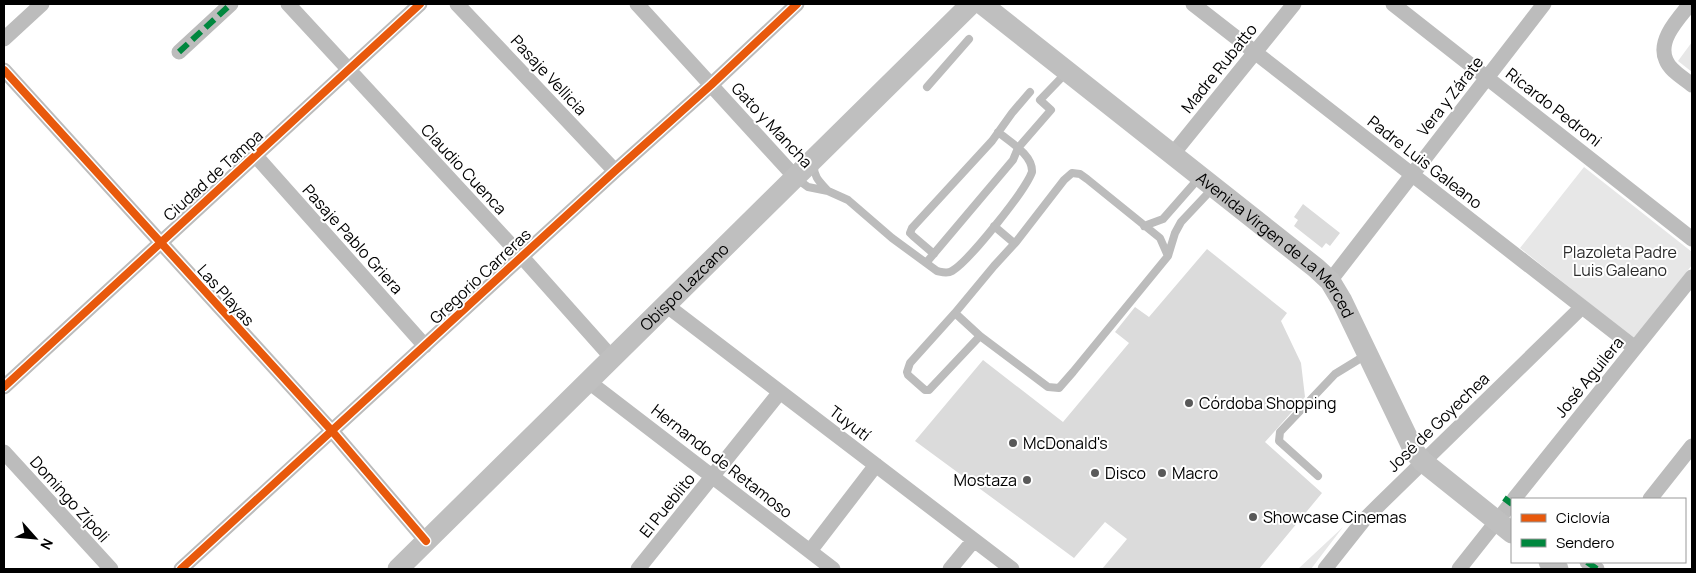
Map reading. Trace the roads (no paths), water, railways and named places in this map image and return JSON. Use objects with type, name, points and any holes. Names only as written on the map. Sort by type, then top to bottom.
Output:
[{"type":"main road","name":"Obispo Lazcano","points":[[398,569],[971,4]]},
{"type":"main road","name":"Avenida Virgen de La Merced","points":[[982,4],[1330,281],[1342,301],[1414,451],[1422,462],[1504,527]]},
{"type":"street","points":[[4,39],[42,4]]},
{"type":"street","points":[[179,52],[231,4]]},
{"type":"street","name":"Claudio Cuenca","points":[[288,4],[613,358]]},
{"type":"street","name":"Ciudad de Tampa","points":[[4,387],[420,4]]},
{"type":"street","name":"Pasaje Vellicia","points":[[457,4],[615,171]]},
{"type":"street","name":"Gato y Mancha","points":[[638,4],[795,177]]},
{"type":"street","name":"Gregorio Carreras","points":[[182,569],[797,4]]},
{"type":"street","name":"Padre Luis Galeano","points":[[1193,4],[1635,348]]},
{"type":"street","name":"Madre Rubatto","points":[[1172,155],[1294,4]]},
{"type":"street","name":"Ricardo Pedroni","points":[[1393,4],[1692,239]]},
{"type":"street","name":"Vera y Zárate","points":[[1330,281],[1544,4]]},
{"type":"street","points":[[1688,4],[1666,37],[1664,51],[1666,60],[1672,69],[1692,84]]},
{"type":"street","name":"Las Playas","points":[[4,70],[332,431],[426,541]]},
{"type":"street","name":"Pasaje Pablo Griera","points":[[255,155],[425,346]]},
{"type":"street","name":"José Aguilera","points":[[1513,498],[1692,277]]},
{"type":"street","name":"Tuyutí","points":[[666,305],[1012,569]]},
{"type":"street","name":"José de Goyechea","points":[[1324,569],[1363,521],[1582,307]]},
{"type":"street","name":"Hernando de Retamoso","points":[[589,382],[832,569]]},
{"type":"street","name":"El Pueblito","points":[[638,569],[780,392]]},
{"type":"street","points":[[1651,498],[1692,446]]},
{"type":"street","name":"Domingo Zípoli","points":[[4,452],[111,569]]},
{"type":"street","points":[[810,551],[876,465]]},
{"type":"street","name":"José Aguilera","points":[[1459,569],[1504,527],[1511,501]]},
{"type":"street","points":[[950,569],[974,540]]},
{"type":"lane","points":[[927,87],[969,39]]},
{"type":"lane","points":[[926,262],[1014,160],[1018,148],[1051,110],[1040,100],[1067,72]]},
{"type":"lane","points":[[934,254],[910,233],[912,228],[998,132],[1030,92]]},
{"type":"lane","points":[[998,132],[1018,148],[1028,159],[1032,168],[1032,172],[1012,204],[994,226],[1014,243]]},
{"type":"lane","name":"Gato y Mancha","points":[[815,158],[815,174],[828,191]]},
{"type":"lane","points":[[980,336],[929,390],[924,390],[908,375],[910,363],[955,313],[1064,180],[1072,173],[1080,174],[1087,179],[1160,238],[1168,256]]},
{"type":"lane","name":"Gato y Mancha","points":[[795,177],[808,187],[828,191],[848,200],[892,238],[944,273],[951,272],[973,251],[994,226]]},
{"type":"lane","points":[[1144,226],[1163,219],[1207,182]]},
{"type":"lane","points":[[955,313],[980,336],[1048,387],[1059,388],[1168,256],[1174,233],[1207,182]]},
{"type":"lane","points":[[1318,476],[1280,441],[1278,437],[1280,432],[1335,374],[1368,354]]},
{"type":"place","name":"Córdoba Shopping","points":[[1189,403]]},
{"type":"place","name":"McDonald's","points":[[1013,443]]},
{"type":"place","name":"Disco","points":[[1095,473]]},
{"type":"place","name":"Macro","points":[[1162,473]]},
{"type":"place","name":"Mostaza","points":[[1027,480]]},
{"type":"place","name":"Showcase Cinemas","points":[[1253,517]]},
{"type":"park label","name":"Plazoleta Padre Luis Galeano","points":[[1620,261]]}]
